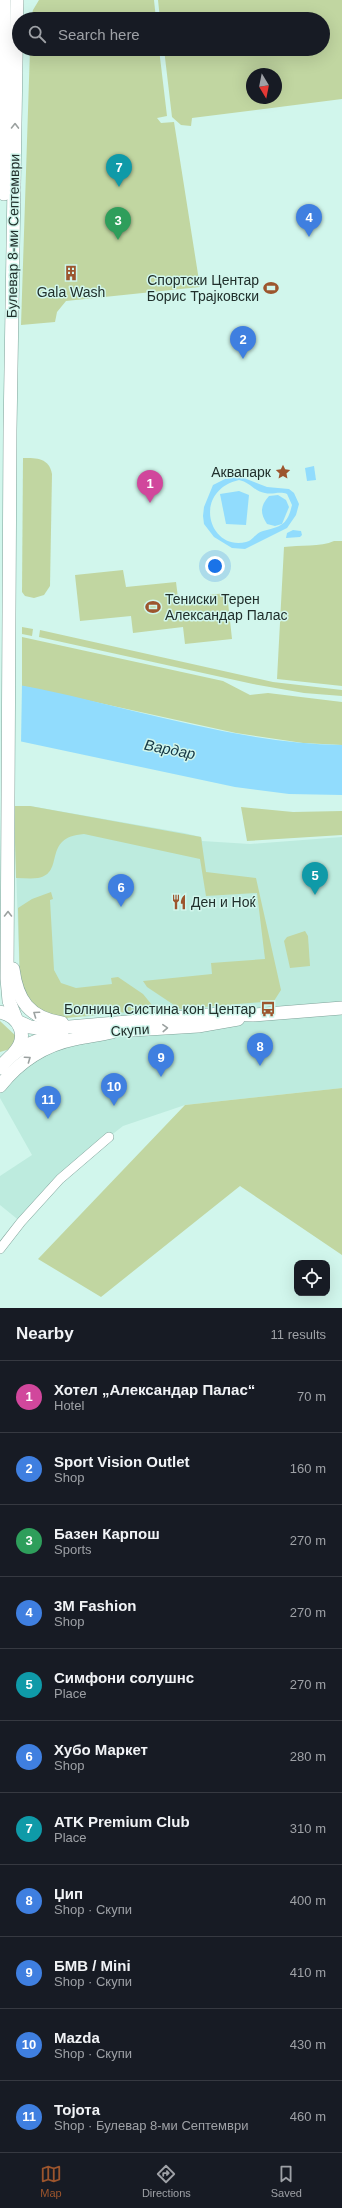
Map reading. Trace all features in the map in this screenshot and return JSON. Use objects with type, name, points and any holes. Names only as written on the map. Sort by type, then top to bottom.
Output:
[{"type":"street","name":"Булевар 8-ми Септември","points":[[4,0],[2,17],[7,432],[5,799],[8,994],[17,1022],[21,1029],[22,1038],[17,1050],[6,1057]]},
{"type":"street","name":"Булевар 8-ми Септември","points":[[17,0],[17,12]]},
{"type":"street","points":[[20,12],[24,0]]},
{"type":"street","name":"Булевар 8-ми Септември","points":[[7,432],[16,56]]},
{"type":"street","name":"Булевар 8-ми Септември","points":[[0,880],[5,799]]},
{"type":"street","points":[[8,939],[17,988],[30,1010],[47,1020],[87,1025]]},
{"type":"street","name":"Скупи","points":[[0,1012],[9,1015],[17,1022],[38,1028],[220,1014],[253,1015],[342,1008]]},
{"type":"street","name":"Скупи","points":[[6,1057],[34,1042],[48,1037],[198,1026],[253,1015]]},
{"type":"street","points":[[0,1086],[18,1067],[43,1050],[74,1039],[112,1032]]},
{"type":"street","points":[[0,1068],[6,1057]]},
{"type":"street","points":[[0,1249],[21,1222],[60,1179],[110,1137]]},
{"type":"shaded area","points":[[39,0],[154,0],[155,12],[33,12]]},
{"type":"shaded area","points":[[158,0],[342,0],[342,99],[192,118],[191,126],[181,125],[172,117],[165,56],[330,56],[330,12],[159,12]]},
{"type":"shaded area","points":[[30,56],[160,56],[167,116],[157,118],[161,123],[174,122],[200,287],[66,301],[57,312],[55,322],[21,325]]},
{"type":"shaded area","points":[[23,458],[42,460],[48,465],[52,474],[50,586],[44,595],[34,598],[25,596],[22,592]]},
{"type":"shaded area","points":[[334,541],[342,541],[342,686],[277,679],[284,547],[316,545]]},
{"type":"shaded area","name":"Тениски Терен Александар Палас","points":[[123,570],[126,587],[176,582],[178,598],[227,593],[232,639],[185,644],[183,627],[133,633],[131,616],[80,621],[75,575]]},
{"type":"shaded area","points":[[22,627],[33,629],[32,636],[22,634]]},
{"type":"shaded area","points":[[40,630],[273,682],[342,690],[342,696],[304,693],[253,684],[39,637]]},
{"type":"shaded area","points":[[22,637],[223,681],[250,695],[268,693],[342,702],[342,745],[303,743],[236,733],[22,686]]},
{"type":"shaded area","points":[[14,806],[30,806],[184,833],[201,837],[202,841],[250,844],[342,837],[342,1088],[185,1105],[123,1126],[105,1140],[21,1222],[0,1205],[0,1176],[32,1155],[0,1098],[0,1089],[23,1068],[115,1013],[85,1017],[20,988]]},
{"type":"shaded area","points":[[14,806],[30,806],[201,837],[206,872],[256,878],[281,990],[274,1001],[180,1009],[147,987],[143,981],[212,974],[211,963],[265,959],[257,893],[206,896],[200,859],[84,834],[71,837],[63,841],[55,855],[54,863],[51,869],[46,875],[38,878],[16,878]]},
{"type":"shaded area","points":[[241,807],[293,812],[342,811],[342,835],[247,841]]},
{"type":"shaded area","points":[[51,892],[53,899],[50,900],[54,970],[61,983],[76,988],[112,984],[111,978],[118,977],[143,994],[152,1005],[148,1010],[56,1019],[34,1009],[20,988],[18,908],[32,899]]},
{"type":"shaded area","points":[[305,931],[308,936],[310,966],[290,968],[284,941],[287,937]]},
{"type":"shaded area","points":[[0,1021],[17,1037],[10,1049],[0,1052]]},
{"type":"shaded area","points":[[342,1088],[342,1255],[240,1186],[101,1297],[38,1259],[185,1105]]},
{"type":"water","points":[[314,466],[316,480],[307,481],[305,468]]},
{"type":"water","points":[[239,476],[267,487],[289,489],[294,493],[299,504],[296,515],[287,528],[245,549],[232,548],[214,537],[204,524],[203,516],[204,507],[213,485],[225,479]],"holes":[[[239,480],[261,492],[287,494],[292,505],[288,517],[279,526],[260,532],[246,542],[233,542],[222,538],[215,529],[211,518],[211,507],[215,496],[224,486]]]},
{"type":"water","points":[[239,491],[249,495],[246,525],[226,524],[220,494]]},
{"type":"water","points":[[278,495],[286,500],[289,507],[282,524],[275,526],[267,524],[262,510],[264,503],[269,496]]},
{"type":"water","points":[[293,530],[301,531],[302,535],[300,537],[286,538],[287,533]]},
{"type":"water","name":"Вардар","points":[[9,683],[51,691],[216,730],[300,743],[342,745],[342,795],[289,794],[235,787],[0,737]]},
{"type":"pier","points":[[0,679],[22,684],[21,744],[0,739]]},
{"type":"place","name":"ATK Premium Club","points":[[119,187]]},
{"type":"place","name":"3M Fashion","points":[[309,237]]},
{"type":"place","name":"Базен Карпош","points":[[118,240]]},
{"type":"place","name":"Gala Wash","points":[[71,273]]},
{"type":"place","name":"Спортски Центар Борис Трајковски","points":[[271,288]]},
{"type":"place","name":"Sport Vision Outlet","points":[[243,359]]},
{"type":"place","name":"Аквапарк","points":[[283,472]]},
{"type":"place","name":"Хотел „Александар Палас“","points":[[150,503]]},
{"type":"place","name":"Тениски Терен Александар Палас","points":[[153,607]]},
{"type":"place","name":"Симфони солушнс","points":[[315,895]]},
{"type":"place","name":"Ден и Ноќ","points":[[179,902]]},
{"type":"place","name":"Хубо Маркет","points":[[121,907]]},
{"type":"place","name":"Болница Систина кон Центар","points":[[268,1009]]},
{"type":"place","name":"Џип","points":[[260,1066]]},
{"type":"place","name":"БМВ / Mini","points":[[161,1077]]},
{"type":"place","name":"Mazda","points":[[114,1106]]},
{"type":"place","name":"Тојота","points":[[48,1119]]}]
